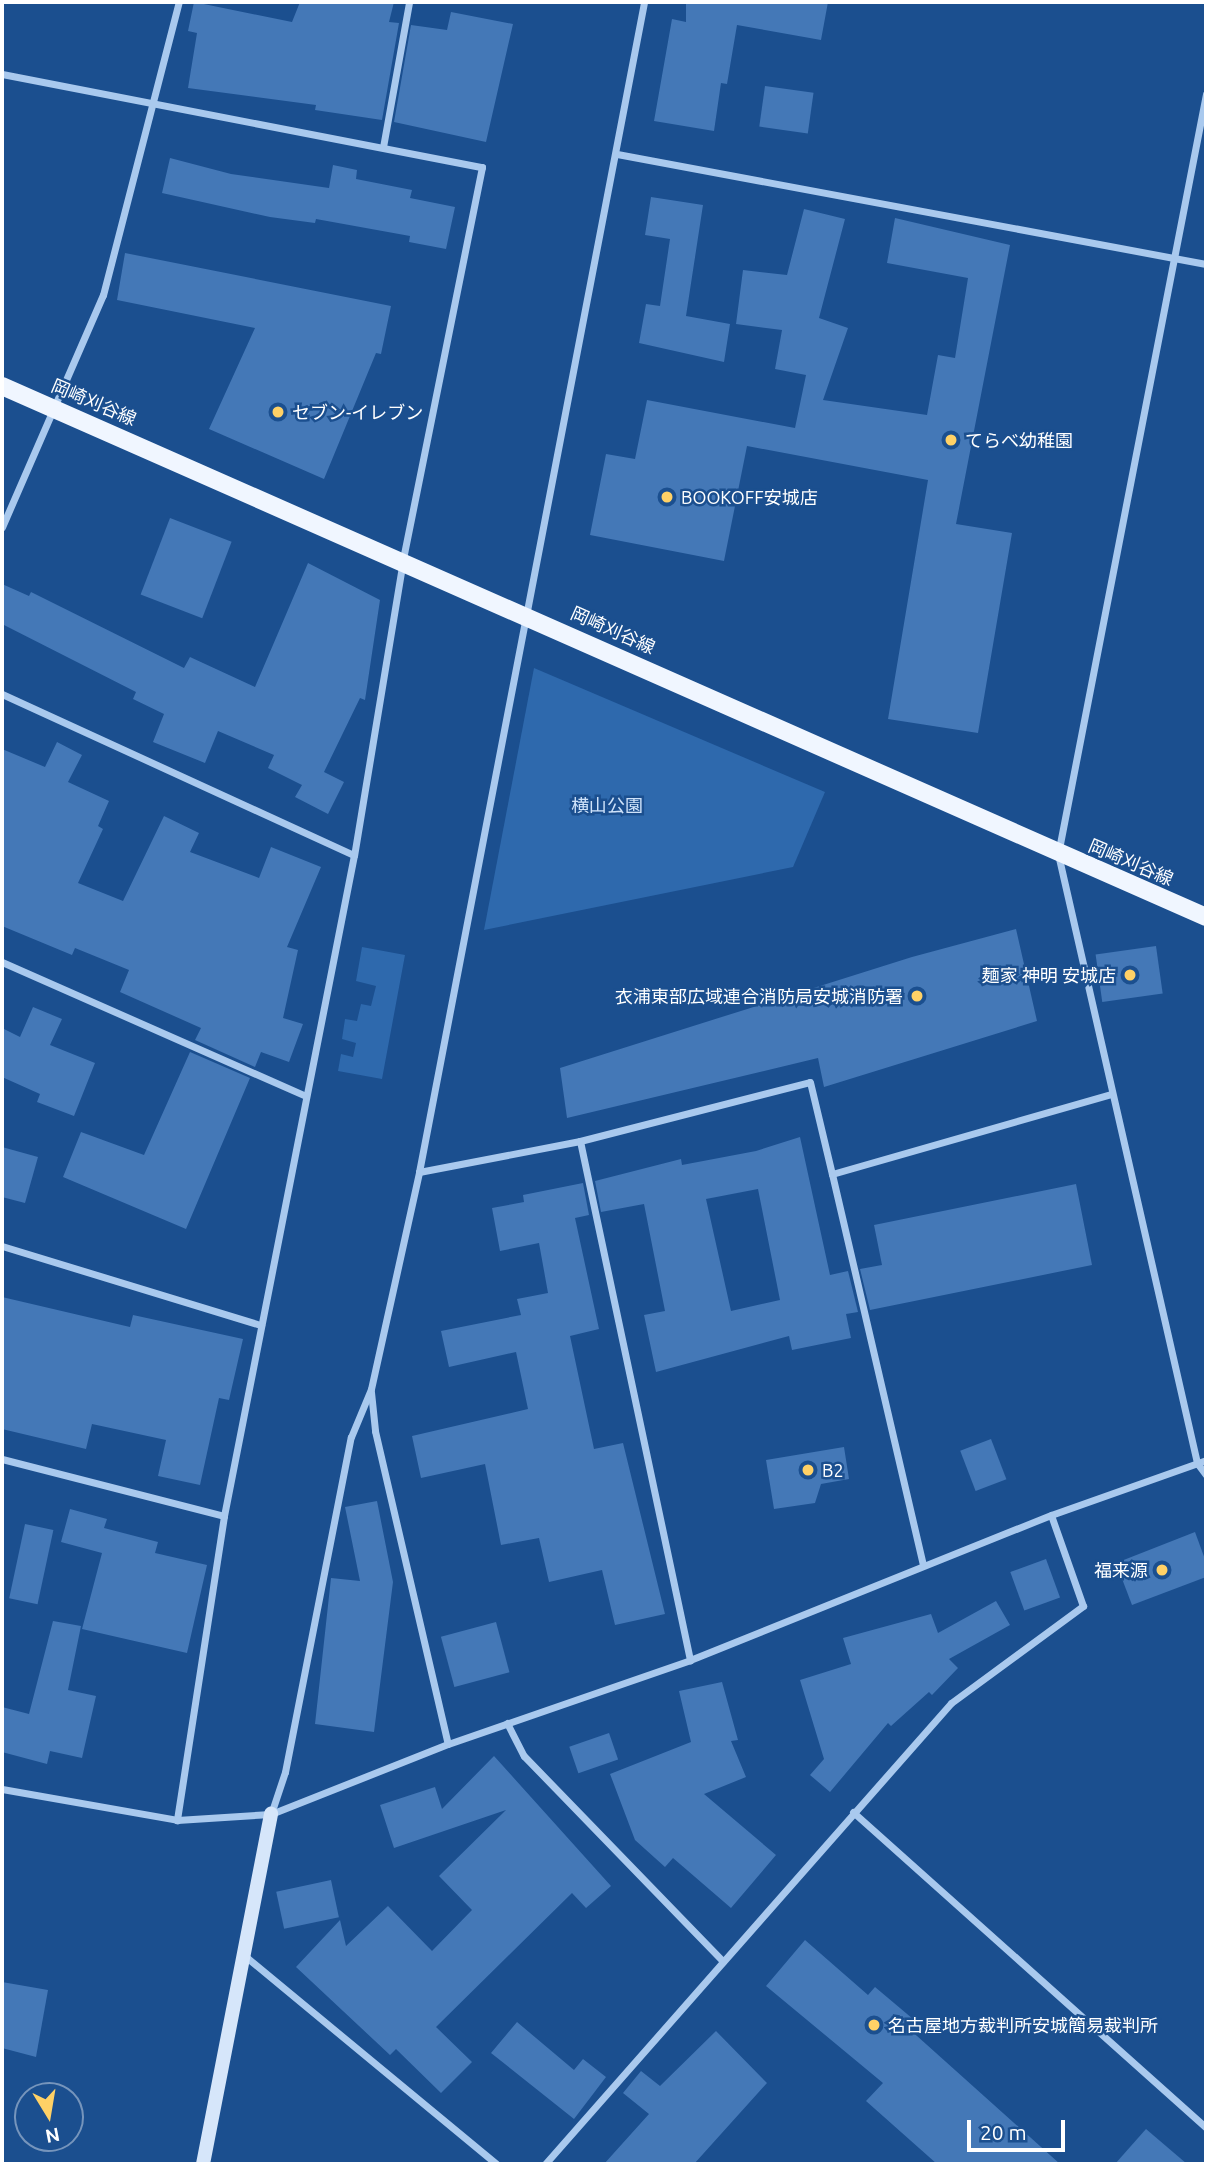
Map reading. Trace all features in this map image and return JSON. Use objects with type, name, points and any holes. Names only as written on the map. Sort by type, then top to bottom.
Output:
[{"type":"main road","name":"岡崎刈谷線","points":[[2,386],[403,560],[1206,917]]},
{"type":"street","points":[[2,527],[103,295],[180,2]]},
{"type":"street","points":[[383,147],[409,2]]},
{"type":"street","points":[[203,2164],[271,1814],[285,1772],[351,1437],[371,1389],[419,1171],[617,154],[643,2]]},
{"type":"street","points":[[2,74],[482,167],[403,560],[354,855],[304,1095],[224,1516],[177,1820]]},
{"type":"street","points":[[1206,94],[1058,853],[1197,1463],[1206,1475]]},
{"type":"street","points":[[617,154],[1206,264]]},
{"type":"street","points":[[2,694],[354,855]]},
{"type":"street","points":[[2,962],[304,1095]]},
{"type":"street","points":[[419,1171],[580,1141],[810,1082],[923,1566]]},
{"type":"street","points":[[832,1174],[1111,1094]]},
{"type":"street","points":[[580,1141],[690,1660]]},
{"type":"street","points":[[2,1246],[261,1325]]},
{"type":"street","points":[[371,1389],[375,1431],[448,1744]]},
{"type":"street","points":[[2,1459],[224,1516]]},
{"type":"street","points":[[2,1789],[177,1820],[271,1814],[448,1744],[690,1660],[1051,1515],[1206,1460]]},
{"type":"street","points":[[545,2164],[951,1703],[1083,1606],[1051,1515]]},
{"type":"street","points":[[507,1723],[524,1756],[723,1961]]},
{"type":"street","points":[[853,1812],[1206,2128]]},
{"type":"street","points":[[245,1956],[496,2164]]},
{"type":"green space","name":"横山公園","points":[[534,668],[825,792],[793,867],[484,930]]},
{"type":"green space","points":[[362,947],[405,955],[382,1079],[338,1071],[341,1054],[353,1057],[356,1043],[342,1039],[345,1019],[357,1021],[361,1004],[371,1006],[376,986],[356,981]]},
{"type":"building","points":[[194,2],[292,22],[300,2],[394,2],[389,22],[399,23],[382,120],[315,110],[316,105],[188,88],[197,33],[188,31]]},
{"type":"building","points":[[686,2],[828,2],[821,40],[737,25],[727,84],[721,83],[714,131],[654,121],[672,19],[686,22]]},
{"type":"building","points":[[451,12],[513,24],[486,142],[394,122],[411,25],[447,30]]},
{"type":"building","points":[[765,86],[814,93],[808,133],[759,127]]},
{"type":"building","points":[[170,158],[231,174],[329,188],[333,165],[357,170],[356,179],[412,190],[410,198],[455,207],[446,249],[409,242],[410,236],[316,219],[315,223],[270,217],[162,193]]},
{"type":"building","points":[[651,197],[703,205],[686,316],[730,324],[724,362],[639,343],[646,304],[660,306],[670,239],[645,235]]},
{"type":"building","points":[[804,209],[845,219],[819,318],[848,328],[823,400],[927,415],[938,355],[955,358],[968,278],[887,263],[895,218],[1010,245],[956,524],[1012,533],[978,733],[888,719],[928,480],[747,446],[724,561],[590,535],[606,454],[635,459],[647,400],[795,428],[806,375],[775,369],[782,330],[736,324],[743,270],[787,275]]},
{"type":"building","points":[[125,253],[391,306],[381,354],[376,353],[324,479],[209,429],[255,328],[117,300]]},
{"type":"building","points":[[170,518],[232,542],[202,618],[141,595]]},
{"type":"building","points":[[308,563],[380,600],[365,700],[360,698],[324,772],[344,782],[328,814],[295,797],[302,785],[268,768],[274,755],[218,731],[205,763],[153,742],[164,714],[133,699],[136,692],[2,624],[2,584],[29,596],[31,592],[184,668],[190,657],[255,687]]},
{"type":"building","points":[[57,742],[82,755],[68,782],[109,801],[98,826],[103,829],[78,883],[123,901],[164,816],[199,833],[190,852],[259,878],[271,847],[321,867],[287,947],[298,950],[283,1018],[303,1024],[289,1062],[261,1052],[255,1067],[195,1040],[201,1028],[120,992],[129,970],[75,948],[72,955],[2,926],[2,749],[45,767]]},
{"type":"building","points":[[1016,929],[1037,1021],[824,1087],[818,1058],[567,1118],[560,1068],[912,957]]},
{"type":"building","name":"麺家 神明 安城店","points":[[1156,946],[1163,994],[1102,1002],[1096,954]]},
{"type":"building","points":[[33,1007],[62,1019],[50,1045],[95,1063],[74,1116],[37,1102],[40,1094],[2,1077],[2,1028],[20,1037]]},
{"type":"building","points":[[190,1052],[250,1078],[186,1229],[63,1177],[81,1132],[144,1155]]},
{"type":"building","points":[[800,1137],[830,1275],[848,1271],[858,1312],[846,1314],[851,1338],[792,1350],[789,1336],[656,1372],[644,1315],[665,1311],[644,1204],[601,1212],[595,1181],[681,1159],[682,1165],[756,1151]],"holes":[[[758,1189],[780,1300],[731,1311],[706,1199]]]},
{"type":"building","points":[[2,1147],[38,1157],[25,1203],[2,1197]]},
{"type":"building","points":[[583,1183],[589,1215],[575,1218],[599,1329],[570,1336],[594,1449],[623,1443],[665,1614],[615,1625],[602,1570],[549,1582],[539,1538],[501,1545],[485,1464],[421,1478],[412,1436],[528,1409],[516,1352],[449,1367],[441,1331],[521,1315],[517,1299],[548,1293],[539,1243],[500,1251],[492,1208],[524,1202],[523,1195]]},
{"type":"building","points":[[1076,1184],[1092,1265],[870,1310],[860,1269],[882,1265],[874,1225]]},
{"type":"building","points":[[2,1297],[130,1327],[133,1315],[243,1339],[229,1400],[219,1398],[200,1485],[158,1476],[166,1440],[92,1424],[86,1449],[2,1429]]},
{"type":"building","points":[[991,1439],[1006,1479],[976,1491],[960,1451]]},
{"type":"building","name":"B2","points":[[844,1447],[849,1479],[821,1484],[815,1503],[774,1509],[766,1460]]},
{"type":"building","points":[[377,1501],[393,1582],[374,1732],[315,1724],[331,1578],[360,1581],[345,1507]]},
{"type":"building","points":[[70,1509],[107,1519],[104,1528],[158,1542],[155,1553],[207,1565],[187,1653],[82,1629],[102,1553],[61,1542]]},
{"type":"building","points":[[25,1524],[53,1530],[38,1604],[9,1598]]},
{"type":"building","name":"福来源","points":[[1195,1532],[1206,1562],[1206,1577],[1132,1605],[1116,1563]]},
{"type":"building","points":[[1046,1559],[1060,1598],[1024,1611],[1010,1572]]},
{"type":"building","points":[[996,1601],[1010,1625],[949,1659],[958,1668],[932,1695],[929,1692],[891,1726],[888,1723],[830,1792],[810,1775],[824,1759],[800,1680],[851,1664],[843,1638],[931,1614],[938,1633]]},
{"type":"building","points":[[53,1621],[81,1626],[68,1690],[96,1696],[82,1758],[50,1751],[47,1764],[2,1752],[2,1707],[29,1714]]},
{"type":"building","points":[[496,1622],[509,1672],[454,1687],[441,1637]]},
{"type":"building","points":[[722,1682],[738,1740],[731,1741],[746,1777],[704,1794],[776,1855],[731,1908],[673,1858],[665,1867],[635,1840],[610,1774],[691,1742],[679,1691]]},
{"type":"building","points":[[609,1733],[618,1759],[578,1773],[569,1747]]},
{"type":"building","points":[[494,1756],[611,1886],[586,1908],[572,1893],[436,2027],[472,2062],[441,2093],[396,2049],[390,2055],[296,1967],[340,1920],[346,1946],[388,1906],[432,1951],[472,1910],[439,1876],[506,1810],[394,1848],[380,1805],[435,1787],[442,1809]]},
{"type":"building","points":[[331,1880],[339,1917],[284,1929],[276,1892]]},
{"type":"building","points":[[805,1940],[868,1995],[875,1987],[913,2019],[907,2027],[1060,2164],[937,2164],[866,2101],[883,2083],[766,1986]]},
{"type":"building","points":[[2,1982],[48,1990],[36,2057],[2,2048]]},
{"type":"building","points":[[517,2022],[574,2070],[583,2059],[606,2077],[574,2119],[491,2053]]},
{"type":"building","points":[[716,2031],[767,2083],[694,2164],[604,2164],[649,2114],[623,2093],[641,2071],[660,2086]]},
{"type":"building","points":[[1146,2129],[1187,2164],[1115,2164]]},
{"type":"place","name":"セブン-イレブン","points":[[278,412]]},
{"type":"place","name":"てらべ幼稚園","points":[[951,440]]},
{"type":"place","name":"BOOKOFF安城店","points":[[667,497]]},
{"type":"place","name":"麺家 神明 安城店","points":[[1130,975]]},
{"type":"place","name":"衣浦東部広域連合消防局安城消防署","points":[[917,996]]},
{"type":"place","name":"B2","points":[[808,1470]]},
{"type":"place","name":"福来源","points":[[1162,1570]]},
{"type":"place","name":"名古屋地方裁判所安城簡易裁判所","points":[[874,2025]]}]
